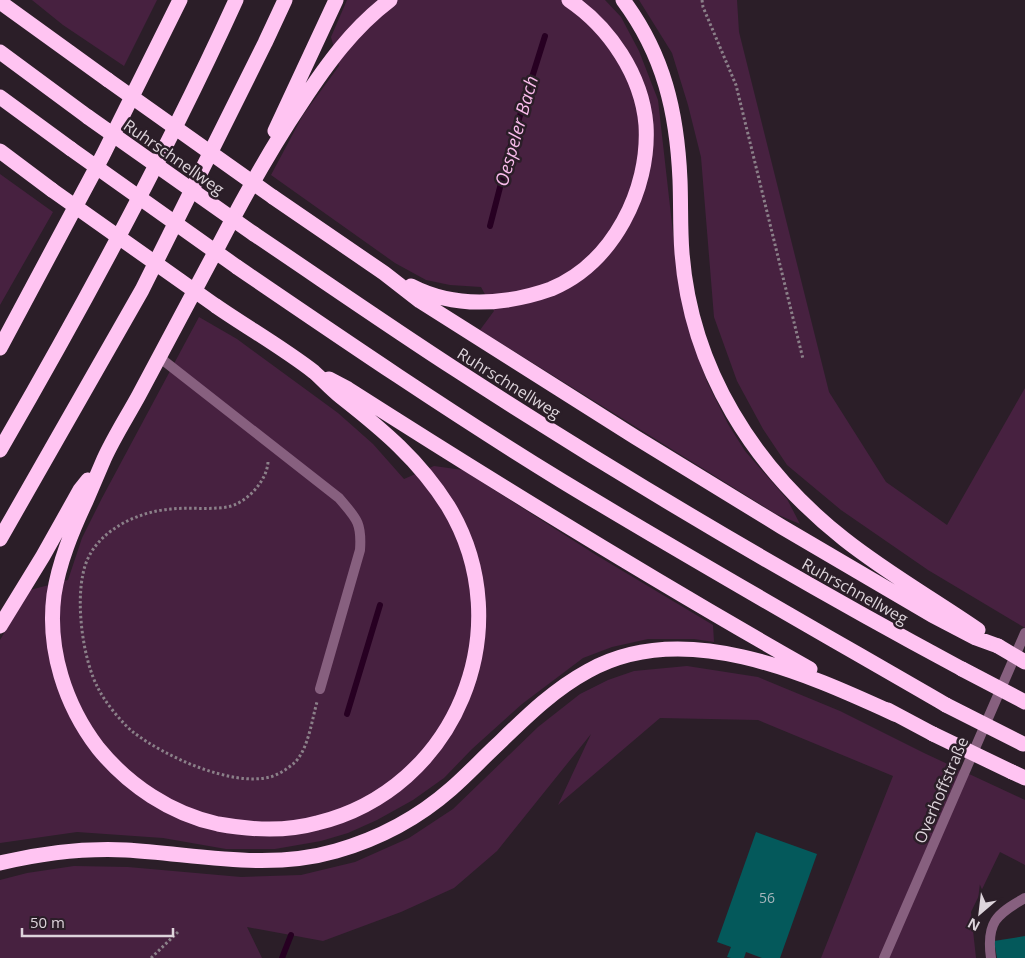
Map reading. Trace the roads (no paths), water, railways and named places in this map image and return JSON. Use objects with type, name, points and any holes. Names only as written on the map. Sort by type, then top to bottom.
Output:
[{"type":"highway","points":[[0,348],[103,155],[180,0]]},
{"type":"highway","points":[[0,450],[97,276],[163,152],[236,0]]},
{"type":"highway","points":[[0,539],[142,290],[265,44],[285,0]]},
{"type":"highway","points":[[260,167],[281,115],[336,0]]},
{"type":"highway","points":[[0,152],[52,190],[216,306],[314,372],[395,441],[433,485],[458,524],[469,551],[476,578],[479,609],[479,636],[468,686],[455,715],[439,742],[422,762],[406,777],[368,804],[345,814],[317,824],[269,830],[238,828],[206,821],[176,810],[144,791],[105,756],[86,732],[70,701],[60,673],[54,643],[53,615],[58,575],[65,551],[105,456],[159,357],[260,167],[336,52],[370,15],[390,0]]},
{"type":"highway","points":[[384,273],[421,291],[454,301],[478,303],[513,299],[551,289],[579,272],[593,260],[620,228],[635,195],[642,171],[646,124],[640,97],[620,53],[605,31],[584,10],[569,0]]},
{"type":"highway","points":[[623,0],[640,24],[656,56],[670,96],[678,147],[682,253],[690,303],[703,349],[714,378],[733,416],[753,447],[781,481],[800,501],[843,538],[978,634],[1025,662]]},
{"type":"highway","points":[[2,1],[108,80],[384,273],[420,301],[627,432],[791,532],[932,615],[978,634]]},
{"type":"highway","name":"Ruhrschnellweg","points":[[0,52],[88,117],[254,234],[452,368],[598,460],[800,580],[1025,702]]},
{"type":"highway","points":[[0,97],[237,266],[391,372],[560,480],[740,588],[946,704],[1024,745]]},
{"type":"highway","points":[[0,342],[17,317]]},
{"type":"highway","points":[[314,372],[348,388],[492,481],[659,583],[813,671],[933,734],[1018,775]]},
{"type":"highway","points":[[0,626],[80,490],[105,456]]},
{"type":"highway","points":[[0,863],[53,853],[93,850],[125,850],[254,861],[308,858],[337,851],[373,838],[405,822],[430,806],[453,788],[535,708],[565,685],[590,669],[619,658],[643,652],[673,649],[697,650],[726,653],[757,660],[789,669],[817,680],[897,715]]},
{"type":"street","points":[[159,357],[339,498],[355,517],[361,533],[360,550],[320,689]]},
{"type":"street","name":"Overhoffstraße","points":[[884,958],[1025,633]]},
{"type":"street","points":[[991,958],[988,942],[991,925],[1006,908],[1025,898]]},
{"type":"waterway","name":"Oespeler Bach","points":[[490,226],[512,141],[545,36]]},
{"type":"waterway","name":"Oespeler Bach","points":[[347,714],[380,605]]},
{"type":"waterway","name":"Oespeler Bach","points":[[282,958],[291,935]]}]
